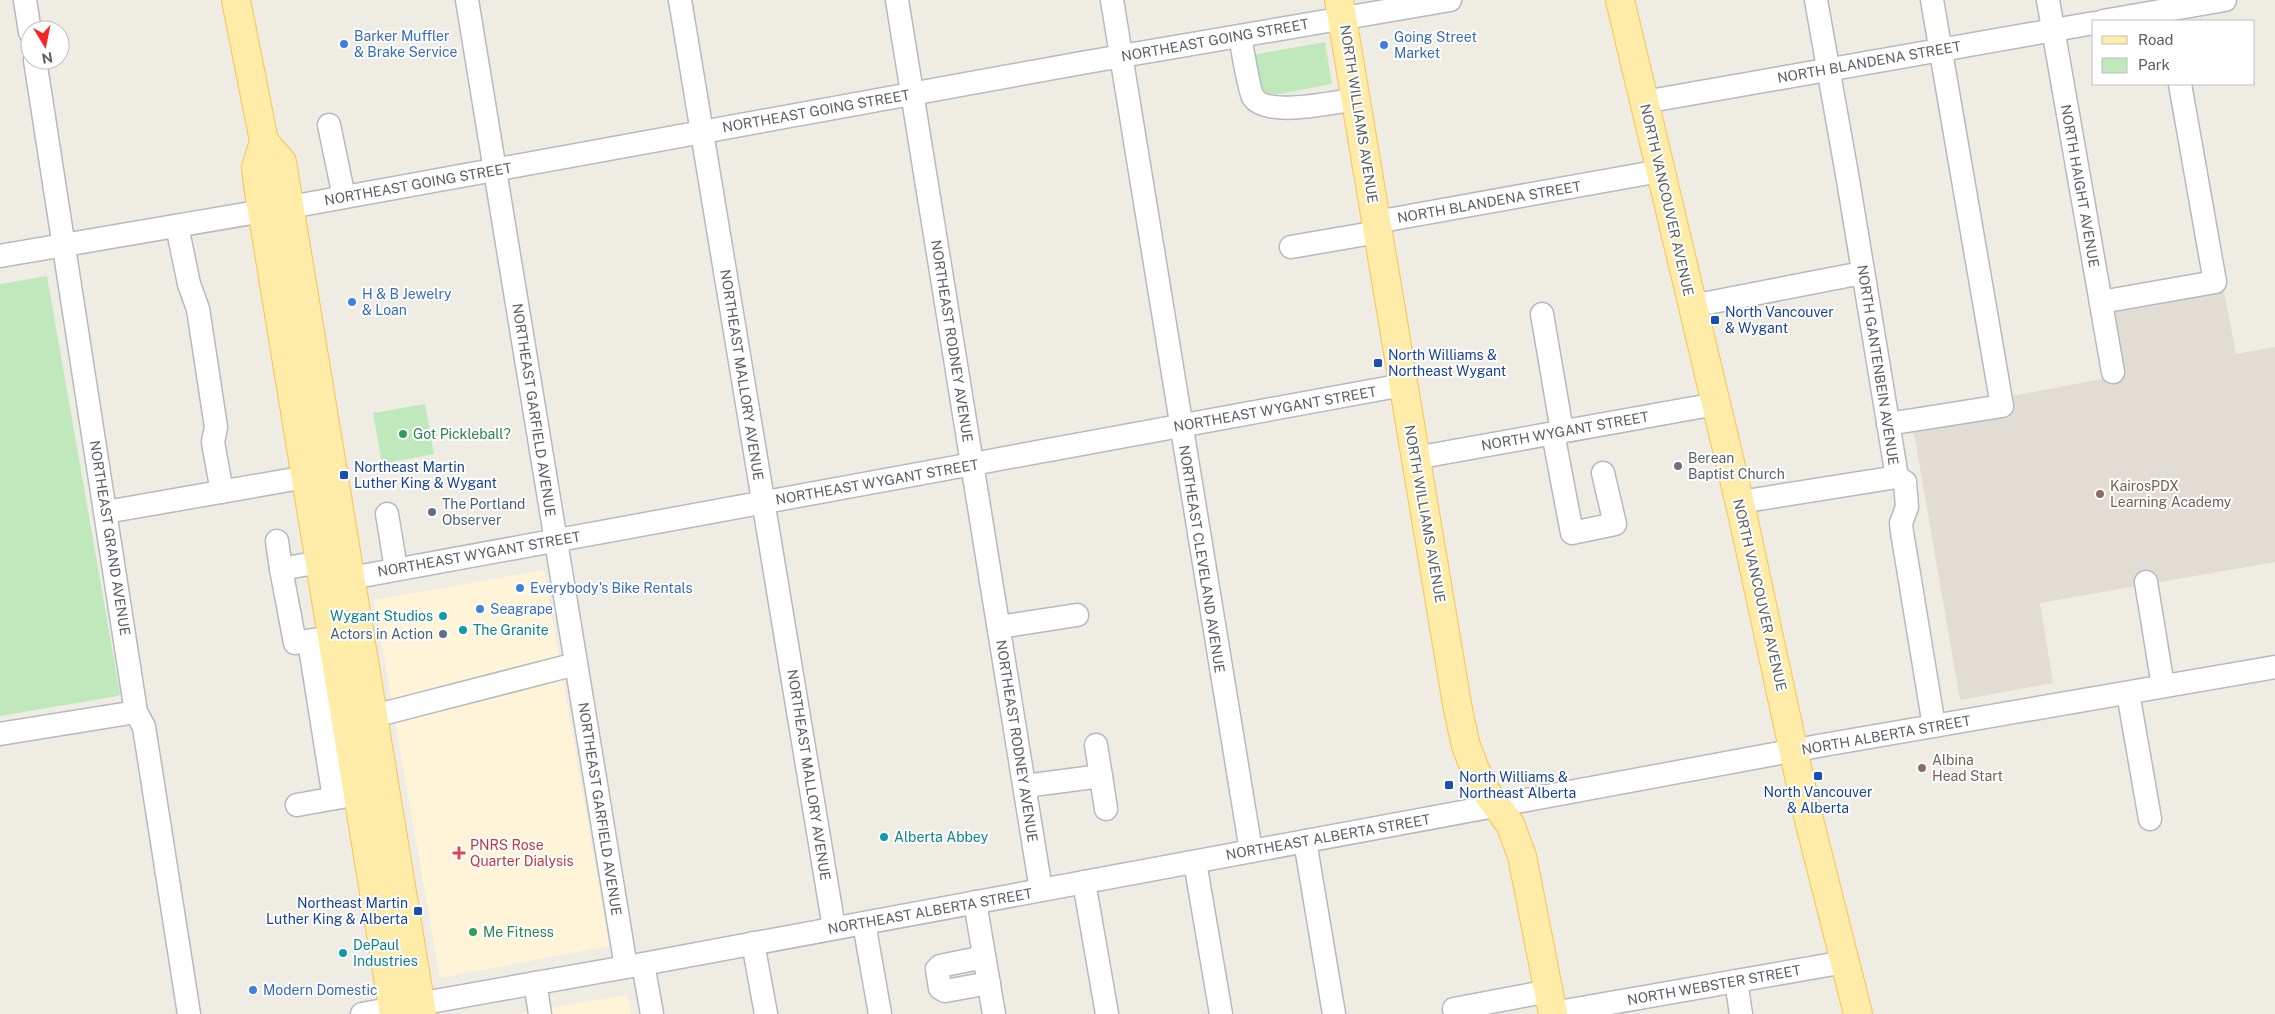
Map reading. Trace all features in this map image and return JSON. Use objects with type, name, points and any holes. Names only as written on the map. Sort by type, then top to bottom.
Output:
[{"type":"main road","points":[[236,0],[264,141],[256,168],[320,562],[321,639],[346,796],[394,1011]]},
{"type":"main road","name":"NORTH VANCOUVER AVENUE","points":[[1620,0],[1740,502],[1805,804],[1858,1014]]},
{"type":"main road","name":"NORTH WILLIAMS AVENUE","points":[[1341,9],[1462,729],[1474,767],[1485,790],[1510,824],[1522,856],[1552,1006]]},
{"type":"main road","points":[[264,141],[282,162],[421,1009]]},
{"type":"street","points":[[25,0],[28,20]]},
{"type":"street","name":"NORTHEAST GARFIELD AVENUE","points":[[467,0],[576,664],[634,966],[652,1014]]},
{"type":"street","name":"NORTHEAST MALLORY AVENUE","points":[[680,0],[834,928]]},
{"type":"street","name":"NORTHEAST RODNEY AVENUE","points":[[897,0],[1042,890]]},
{"type":"street","name":"NORTHEAST CLEVELAND AVENUE","points":[[1112,0],[1251,852]]},
{"type":"street","name":"NORTHEAST GOING STREET","points":[[290,207],[1120,56],[1240,36],[1341,9],[1450,0]]},
{"type":"street","name":"NORTH GANTENBEIN AVENUE","points":[[1816,0],[1897,477],[1905,482],[1907,507],[1901,523],[1902,532],[1934,726]]},
{"type":"street","points":[[1888,424],[2002,406],[1932,0]]},
{"type":"street","name":"NORTH HAIGHT AVENUE","points":[[2048,0],[2112,372]]},
{"type":"street","points":[[2109,20],[2225,0]]},
{"type":"street","name":"NORTH BLANDENA STREET","points":[[1644,102],[2092,23]]},
{"type":"street","points":[[1240,36],[1253,97],[1262,104],[1278,108],[1305,107],[1356,99]]},
{"type":"street","name":"NORTHEAST GRAND AVENUE","points":[[37,70],[136,712],[144,727],[189,1014]]},
{"type":"street","points":[[2101,302],[2214,282],[2180,85]]},
{"type":"street","points":[[329,125],[344,197]]},
{"type":"street","name":"NORTH BLANDENA STREET","points":[[1291,247],[1377,227],[1660,172]]},
{"type":"street","points":[[0,256],[263,211]]},
{"type":"street","points":[[177,226],[189,284],[198,309],[216,427],[213,442],[222,492]]},
{"type":"street","points":[[1692,306],[1862,273]]},
{"type":"street","points":[[1542,314],[1572,533],[1615,524],[1603,473]]},
{"type":"street","name":"NORTHEAST WYGANT STREET","points":[[351,578],[1403,385]]},
{"type":"street","name":"NORTH WYGANT STREET","points":[[1415,458],[1716,404]]},
{"type":"street","points":[[106,512],[306,477]]},
{"type":"street","points":[[1740,502],[1897,477]]},
{"type":"street","points":[[387,514],[396,569]]},
{"type":"street","points":[[277,541],[295,643],[321,639]]},
{"type":"street","points":[[281,569],[320,562]]},
{"type":"street","points":[[2146,582],[2164,686]]},
{"type":"street","points":[[999,627],[1077,616]]},
{"type":"street","points":[[374,716],[576,664]]},
{"type":"street","name":"NORTH ALBERTA STREET","points":[[1498,806],[1794,751],[2275,667]]},
{"type":"street","points":[[2128,693],[2150,819]]},
{"type":"street","points":[[0,734],[136,712]]},
{"type":"street","points":[[1096,745],[1106,809]]},
{"type":"street","points":[[1025,786],[1101,776]]},
{"type":"street","points":[[298,805],[346,796]]},
{"type":"street","name":"NORTHEAST ALBERTA STREET","points":[[362,1014],[421,1009],[534,983],[1498,806]]},
{"type":"street","points":[[1305,841],[1334,1014]]},
{"type":"street","points":[[1195,862],[1221,1014]]},
{"type":"street","points":[[1084,882],[1106,1014]]},
{"type":"street","points":[[975,902],[994,1014]]},
{"type":"street","points":[[864,923],[880,1014]]},
{"type":"street","points":[[754,944],[766,1014]]},
{"type":"street","points":[[984,956],[937,969],[940,988],[945,992],[988,983]]},
{"type":"street","name":"NORTH WEBSTER STREET","points":[[1454,1008],[1552,1006],[1736,981],[1845,962]]},
{"type":"street","points":[[1736,981],[1741,1014]]},
{"type":"street","points":[[534,983],[540,1014]]},
{"type":"shaded area","name":"KairosPDX Learning Academy","points":[[2223,286],[2236,354],[2275,347],[2275,562],[2040,603],[2053,683],[1960,700],[1913,427],[2007,397],[2123,375],[2111,306]]},
{"type":"shaded area","points":[[544,570],[609,946],[440,978],[374,600]]},
{"type":"shaded area","points":[[628,995],[631,1014],[516,1014]]},
{"type":"green space","points":[[1325,42],[1332,84],[1243,101],[1235,58]]},
{"type":"green space","points":[[47,276],[120,694],[118,696],[0,716],[0,284]]},
{"type":"green space","name":"Got Pickleball?","points":[[425,404],[434,454],[382,464],[373,413]]},
{"type":"place","name":"Barker Muffler & Brake Service","points":[[344,44]]},
{"type":"place","name":"Going Street Market","points":[[1384,45]]},
{"type":"place","name":"H & B Jewelry & Loan","points":[[352,302]]},
{"type":"place","name":"North Vancouver & Wygant","points":[[1715,320]]},
{"type":"place","name":"North Williams & Northeast Wygant","points":[[1378,363]]},
{"type":"place","name":"Got Pickleball?","points":[[403,434]]},
{"type":"place","name":"Berean Baptist Church","points":[[1678,466]]},
{"type":"place","name":"Northeast Martin Luther King & Wygant","points":[[344,475]]},
{"type":"place","name":"KairosPDX Learning Academy","points":[[2100,494]]},
{"type":"place","name":"The Portland Observer","points":[[432,512]]},
{"type":"place","name":"Everybody's Bike Rentals","points":[[520,588]]},
{"type":"place","name":"Seagrape","points":[[480,609]]},
{"type":"place","name":"Wygant Studios","points":[[443,616]]},
{"type":"place","name":"The Granite","points":[[463,630]]},
{"type":"place","name":"Actors in Action","points":[[443,634]]},
{"type":"place","name":"Albina Head Start","points":[[1922,768]]},
{"type":"place","name":"North Vancouver & Alberta","points":[[1818,776]]},
{"type":"place","name":"North Williams & Northeast Alberta","points":[[1449,785]]},
{"type":"place","name":"Alberta Abbey","points":[[884,837]]},
{"type":"place","name":"PNRS Rose Quarter Dialysis","points":[[459,853]]},
{"type":"place","name":"Northeast Martin Luther King & Alberta","points":[[418,911]]},
{"type":"place","name":"Me Fitness","points":[[473,932]]},
{"type":"place","name":"DePaul Industries","points":[[343,953]]},
{"type":"place","name":"Modern Domestic","points":[[253,990]]}]
